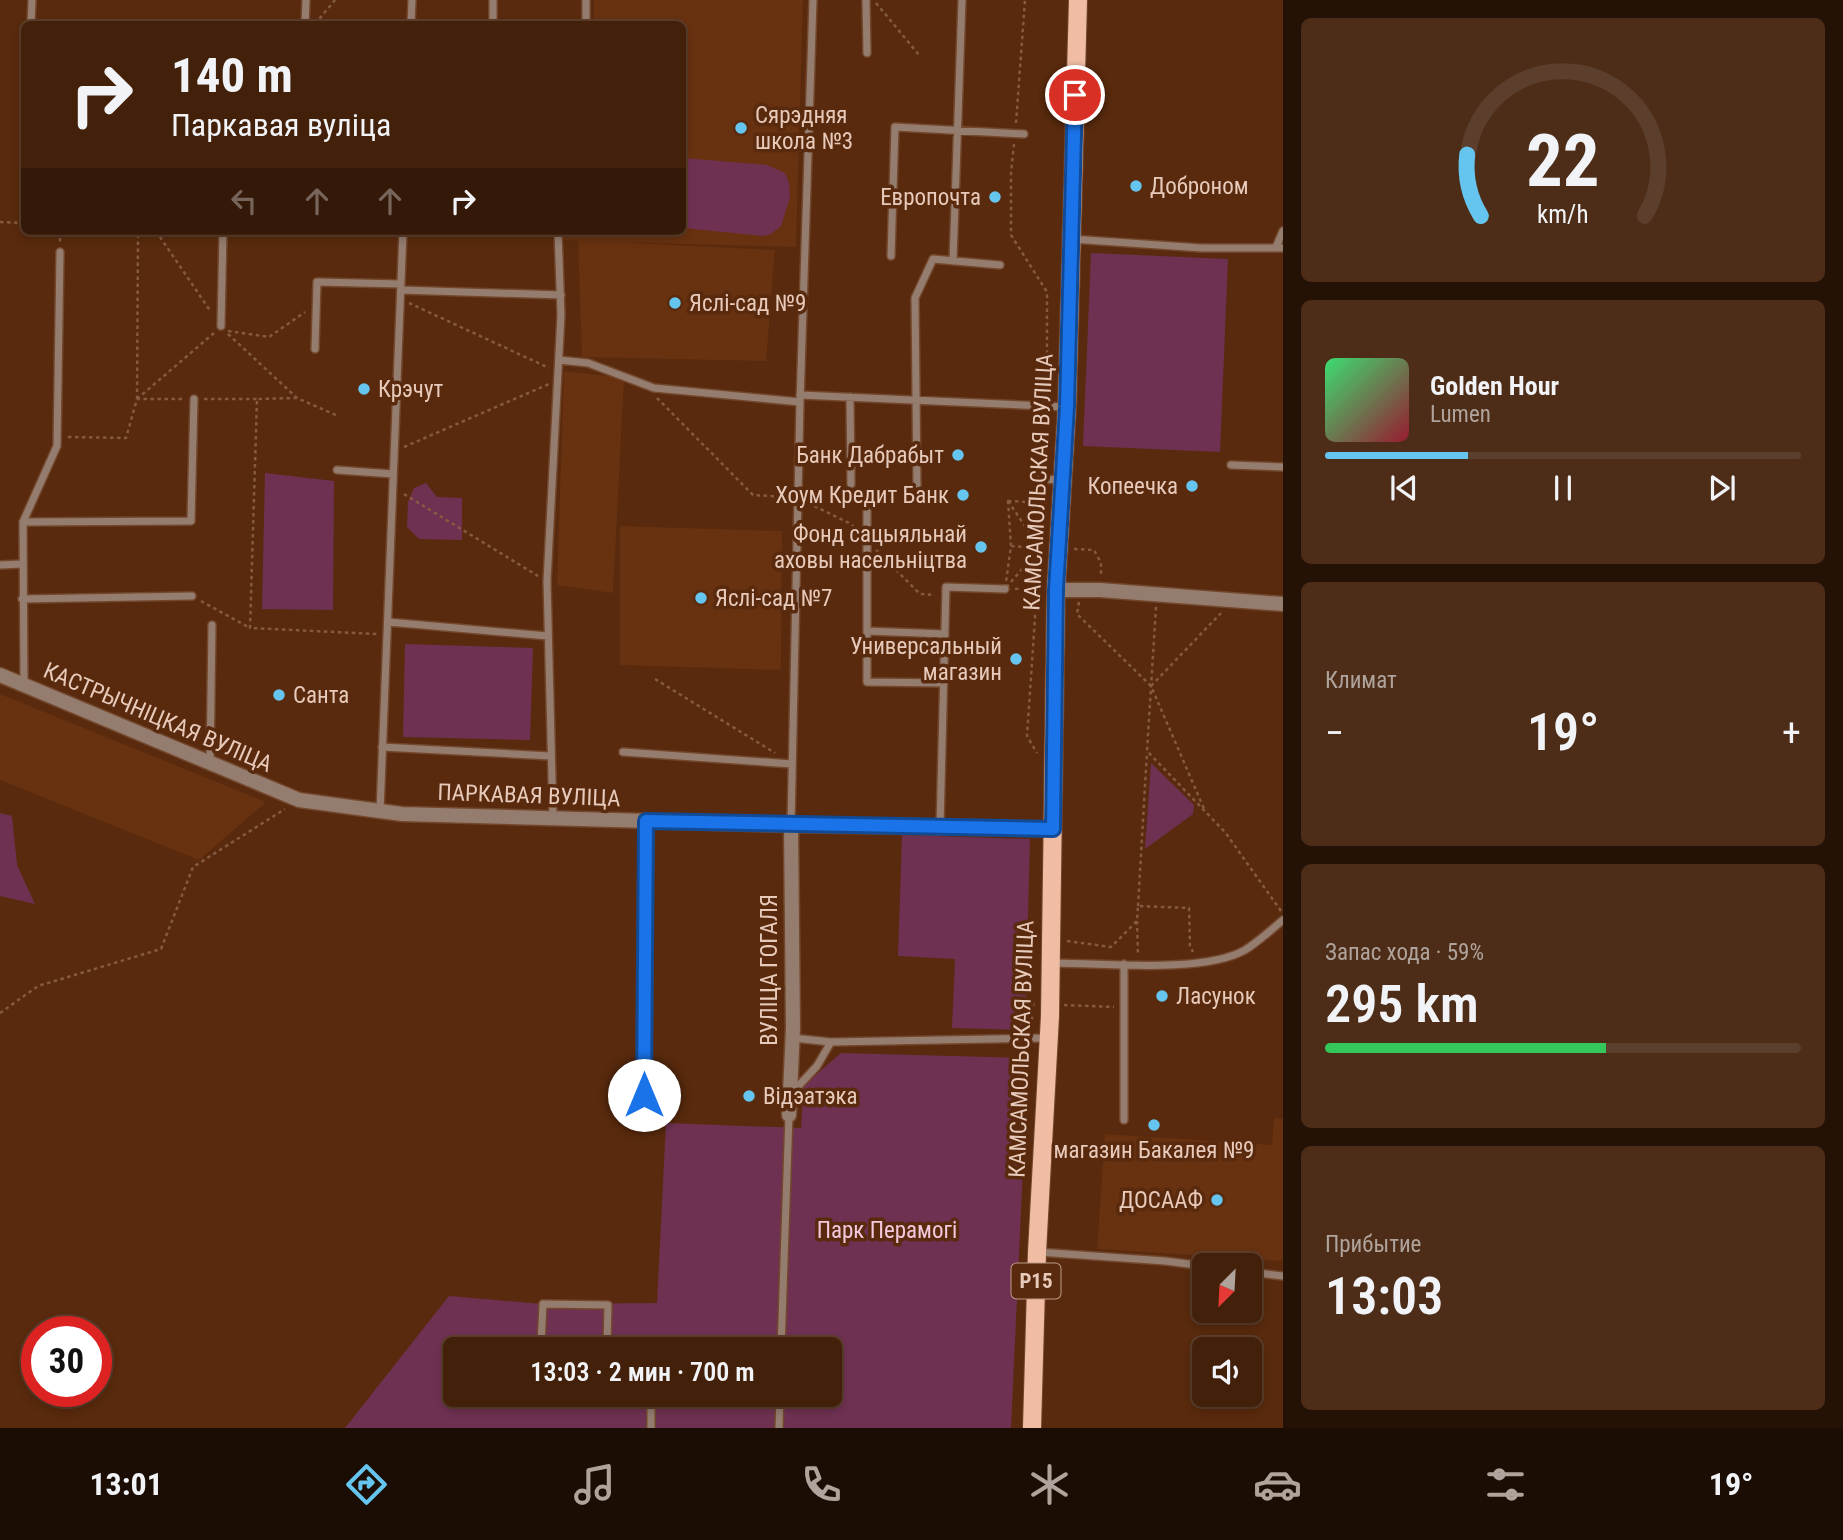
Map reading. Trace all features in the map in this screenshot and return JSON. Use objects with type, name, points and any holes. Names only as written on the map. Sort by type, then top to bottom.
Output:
[{"type":"main road","name":"КАМСАМОЛЬСКАЯ ВУЛІЦА","points":[[1032,1428],[1039,1038],[1050,1016],[1056,590],[1067,407],[1078,0]]},
{"type":"street","points":[[1056,590],[1100,590],[1283,604]]},
{"type":"street","name":"КАСТРЫЧНІЦКАЯ ВУЛІЦА","points":[[0,675],[299,800]]},
{"type":"street","name":"ПАРКАВАЯ ВУЛІЦА","points":[[299,800],[402,814],[1053,829]]},
{"type":"street","points":[[644,1095],[646,821]]},
{"type":"street","name":"ВУЛІЦА ГОГАЛЯ","points":[[789,1115],[793,1038],[791,825]]},
{"type":"lane","points":[[31,21],[32,0]]},
{"type":"lane","points":[[305,21],[306,0]]},
{"type":"lane","points":[[411,21],[412,0]]},
{"type":"lane","points":[[493,21],[494,0]]},
{"type":"lane","points":[[586,0],[586,21]]},
{"type":"lane","points":[[791,825],[800,398],[813,0]]},
{"type":"lane","points":[[866,0],[867,53]]},
{"type":"lane","points":[[953,261],[962,0]]},
{"type":"lane","points":[[891,256],[895,127],[1020,133]]},
{"type":"lane","points":[[1070,239],[1202,248],[1280,247],[1283,231]]},
{"type":"lane","points":[[223,235],[223,329]]},
{"type":"lane","points":[[380,811],[403,235]]},
{"type":"lane","points":[[553,818],[547,581],[559,360],[561,295],[558,235]]},
{"type":"lane","points":[[24,685],[23,522],[57,446],[60,252]]},
{"type":"lane","points":[[917,486],[915,298],[933,259],[1000,265]]},
{"type":"lane","points":[[315,349],[317,282],[401,291],[561,295]]},
{"type":"lane","points":[[559,360],[589,363],[654,388],[800,398],[850,397],[1067,407]]},
{"type":"lane","points":[[850,397],[851,484]]},
{"type":"lane","points":[[23,522],[191,521],[194,399]]},
{"type":"lane","points":[[1231,465],[1283,467]]},
{"type":"lane","points":[[337,470],[393,474]]},
{"type":"lane","points":[[1039,479],[1063,480]]},
{"type":"lane","points":[[867,509],[867,682],[944,683]]},
{"type":"lane","points":[[0,565],[22,564]]},
{"type":"lane","points":[[940,827],[946,587],[1005,589]]},
{"type":"lane","points":[[22,598],[192,596]]},
{"type":"lane","points":[[387,622],[548,636]]},
{"type":"lane","points":[[211,765],[212,625]]},
{"type":"lane","points":[[867,631],[945,634]]},
{"type":"lane","points":[[382,747],[550,756]]},
{"type":"lane","points":[[623,752],[792,764]]},
{"type":"lane","points":[[1050,963],[1200,964],[1245,950],[1283,920]]},
{"type":"lane","points":[[1124,964],[1124,1121]]},
{"type":"lane","points":[[793,1038],[831,1042],[1039,1038]]},
{"type":"lane","points":[[790,1094],[817,1066],[831,1042]]},
{"type":"lane","points":[[781,1337],[789,1115]]},
{"type":"lane","points":[[1037,1252],[1192,1264]]},
{"type":"lane","points":[[1262,1273],[1283,1276]]},
{"type":"lane","points":[[543,1304],[608,1305],[607,1345],[541,1344],[543,1304]]},
{"type":"lane","points":[[650,1428],[651,1407]]},
{"type":"lane","points":[[779,1428],[780,1407]]},
{"type":"path","points":[[318,21],[335,0]]},
{"type":"path","points":[[874,0],[919,55]]},
{"type":"path","points":[[1025,0],[1020,133],[1011,173],[1011,235],[1047,292],[1048,461]]},
{"type":"path","points":[[0,222],[21,223]]},
{"type":"path","points":[[57,437],[126,438],[137,400],[138,235]]},
{"type":"path","points":[[159,235],[223,329],[297,398],[338,416]]},
{"type":"path","points":[[401,291],[558,376]]},
{"type":"path","points":[[137,400],[223,329],[269,337],[316,305]]},
{"type":"path","points":[[394,451],[558,376]]},
{"type":"path","points":[[137,400],[297,398]]},
{"type":"path","points":[[250,628],[257,399]]},
{"type":"path","points":[[393,487],[547,581]]},
{"type":"path","points":[[1008,500],[1040,548]]},
{"type":"path","points":[[1008,500],[1048,503]]},
{"type":"path","points":[[1005,589],[1011,546],[1008,500]]},
{"type":"path","points":[[1011,546],[1094,550],[1101,563],[1100,596],[1086,596],[1077,604],[1077,614],[1151,687],[1205,811]]},
{"type":"path","points":[[1005,589],[1040,548]]},
{"type":"path","points":[[1005,589],[1037,588],[1027,736],[1040,758]]},
{"type":"path","points":[[1138,964],[1137,921],[1156,594]]},
{"type":"path","points":[[192,596],[250,628],[387,634]]},
{"type":"path","points":[[1151,687],[1233,600]]},
{"type":"path","points":[[655,679],[792,764]]},
{"type":"path","points":[[1147,751],[1225,832],[1283,914]]},
{"type":"path","points":[[0,1013],[38,986],[161,949],[193,867],[299,800]]},
{"type":"path","points":[[1138,906],[1189,908],[1189,946],[1200,964]]},
{"type":"path","points":[[1066,941],[1111,947],[1137,921]]},
{"type":"path","points":[[1034,990],[1039,1038]]},
{"type":"path","points":[[1063,1005],[1124,1007]]},
{"type":"shaded area","points":[[594,0],[803,0],[796,247],[613,242],[775,250],[766,361],[582,357],[578,241],[559,240],[560,235],[686,235],[686,21],[594,21]]},
{"type":"shaded area","points":[[564,371],[624,378],[613,593],[557,585]]},
{"type":"shaded area","name":"Яслі-сад №7","points":[[620,526],[782,531],[781,670],[620,665]]},
{"type":"shaded area","points":[[0,694],[266,802],[199,860],[0,780]]},
{"type":"shaded area","points":[[1274,1118],[1283,1119],[1283,1261],[1262,1260],[1262,1253],[1192,1253],[1192,1255],[1097,1249],[1105,1134],[1272,1145]]},
{"type":"green space","points":[[686,158],[767,165],[785,173],[790,197],[781,226],[764,236],[686,228]]},
{"type":"green space","points":[[1091,253],[1228,259],[1220,452],[1083,446]]},
{"type":"green space","points":[[265,473],[334,481],[333,610],[262,609]]},
{"type":"green space","points":[[426,483],[437,497],[462,498],[462,540],[419,539],[407,527],[408,502],[414,488]]},
{"type":"green space","points":[[405,644],[533,648],[530,740],[403,737]]},
{"type":"green space","points":[[1151,763],[1194,805],[1193,814],[1145,849]]},
{"type":"green space","points":[[0,813],[12,816],[17,865],[35,904],[0,896]]},
{"type":"green space","points":[[902,835],[1030,839],[1025,1030],[952,1028],[955,959],[898,956]]},
{"type":"green space","name":"Парк Перамогі","points":[[841,1053],[1028,1058],[1011,1428],[345,1428],[449,1296],[543,1304],[657,1303],[666,1123],[801,1128],[804,1085]]},
{"type":"place","name":"Сярэдняя школа №3","points":[[741,128]]},
{"type":"place","name":"Доброном","points":[[1136,186]]},
{"type":"place","name":"Европочта","points":[[995,197]]},
{"type":"place","name":"Яслі-сад №9","points":[[675,303]]},
{"type":"place","name":"Крэчут","points":[[364,389]]},
{"type":"place","name":"Банк Дабрабыт","points":[[958,455]]},
{"type":"place","name":"Копеечка","points":[[1192,486]]},
{"type":"place","name":"Хоум Кредит Банк","points":[[963,495]]},
{"type":"place","name":"Фонд сацыяльнай аховы насельніцтва","points":[[981,547]]},
{"type":"place","name":"Яслі-сад №7","points":[[701,598]]},
{"type":"place","name":"Универсальный магазин","points":[[1016,659]]},
{"type":"place","name":"Санта","points":[[279,695]]},
{"type":"place","name":"Ласунок","points":[[1162,996]]},
{"type":"place","name":"Відэатэка","points":[[749,1096]]},
{"type":"place","name":"магазин Бакалея №9","points":[[1154,1125]]},
{"type":"place","name":"ДОСААФ","points":[[1217,1200]]},
{"type":"route","points":[[644,1095],[646,821],[1053,829],[1056,590],[1067,407],[1075,95]]}]
